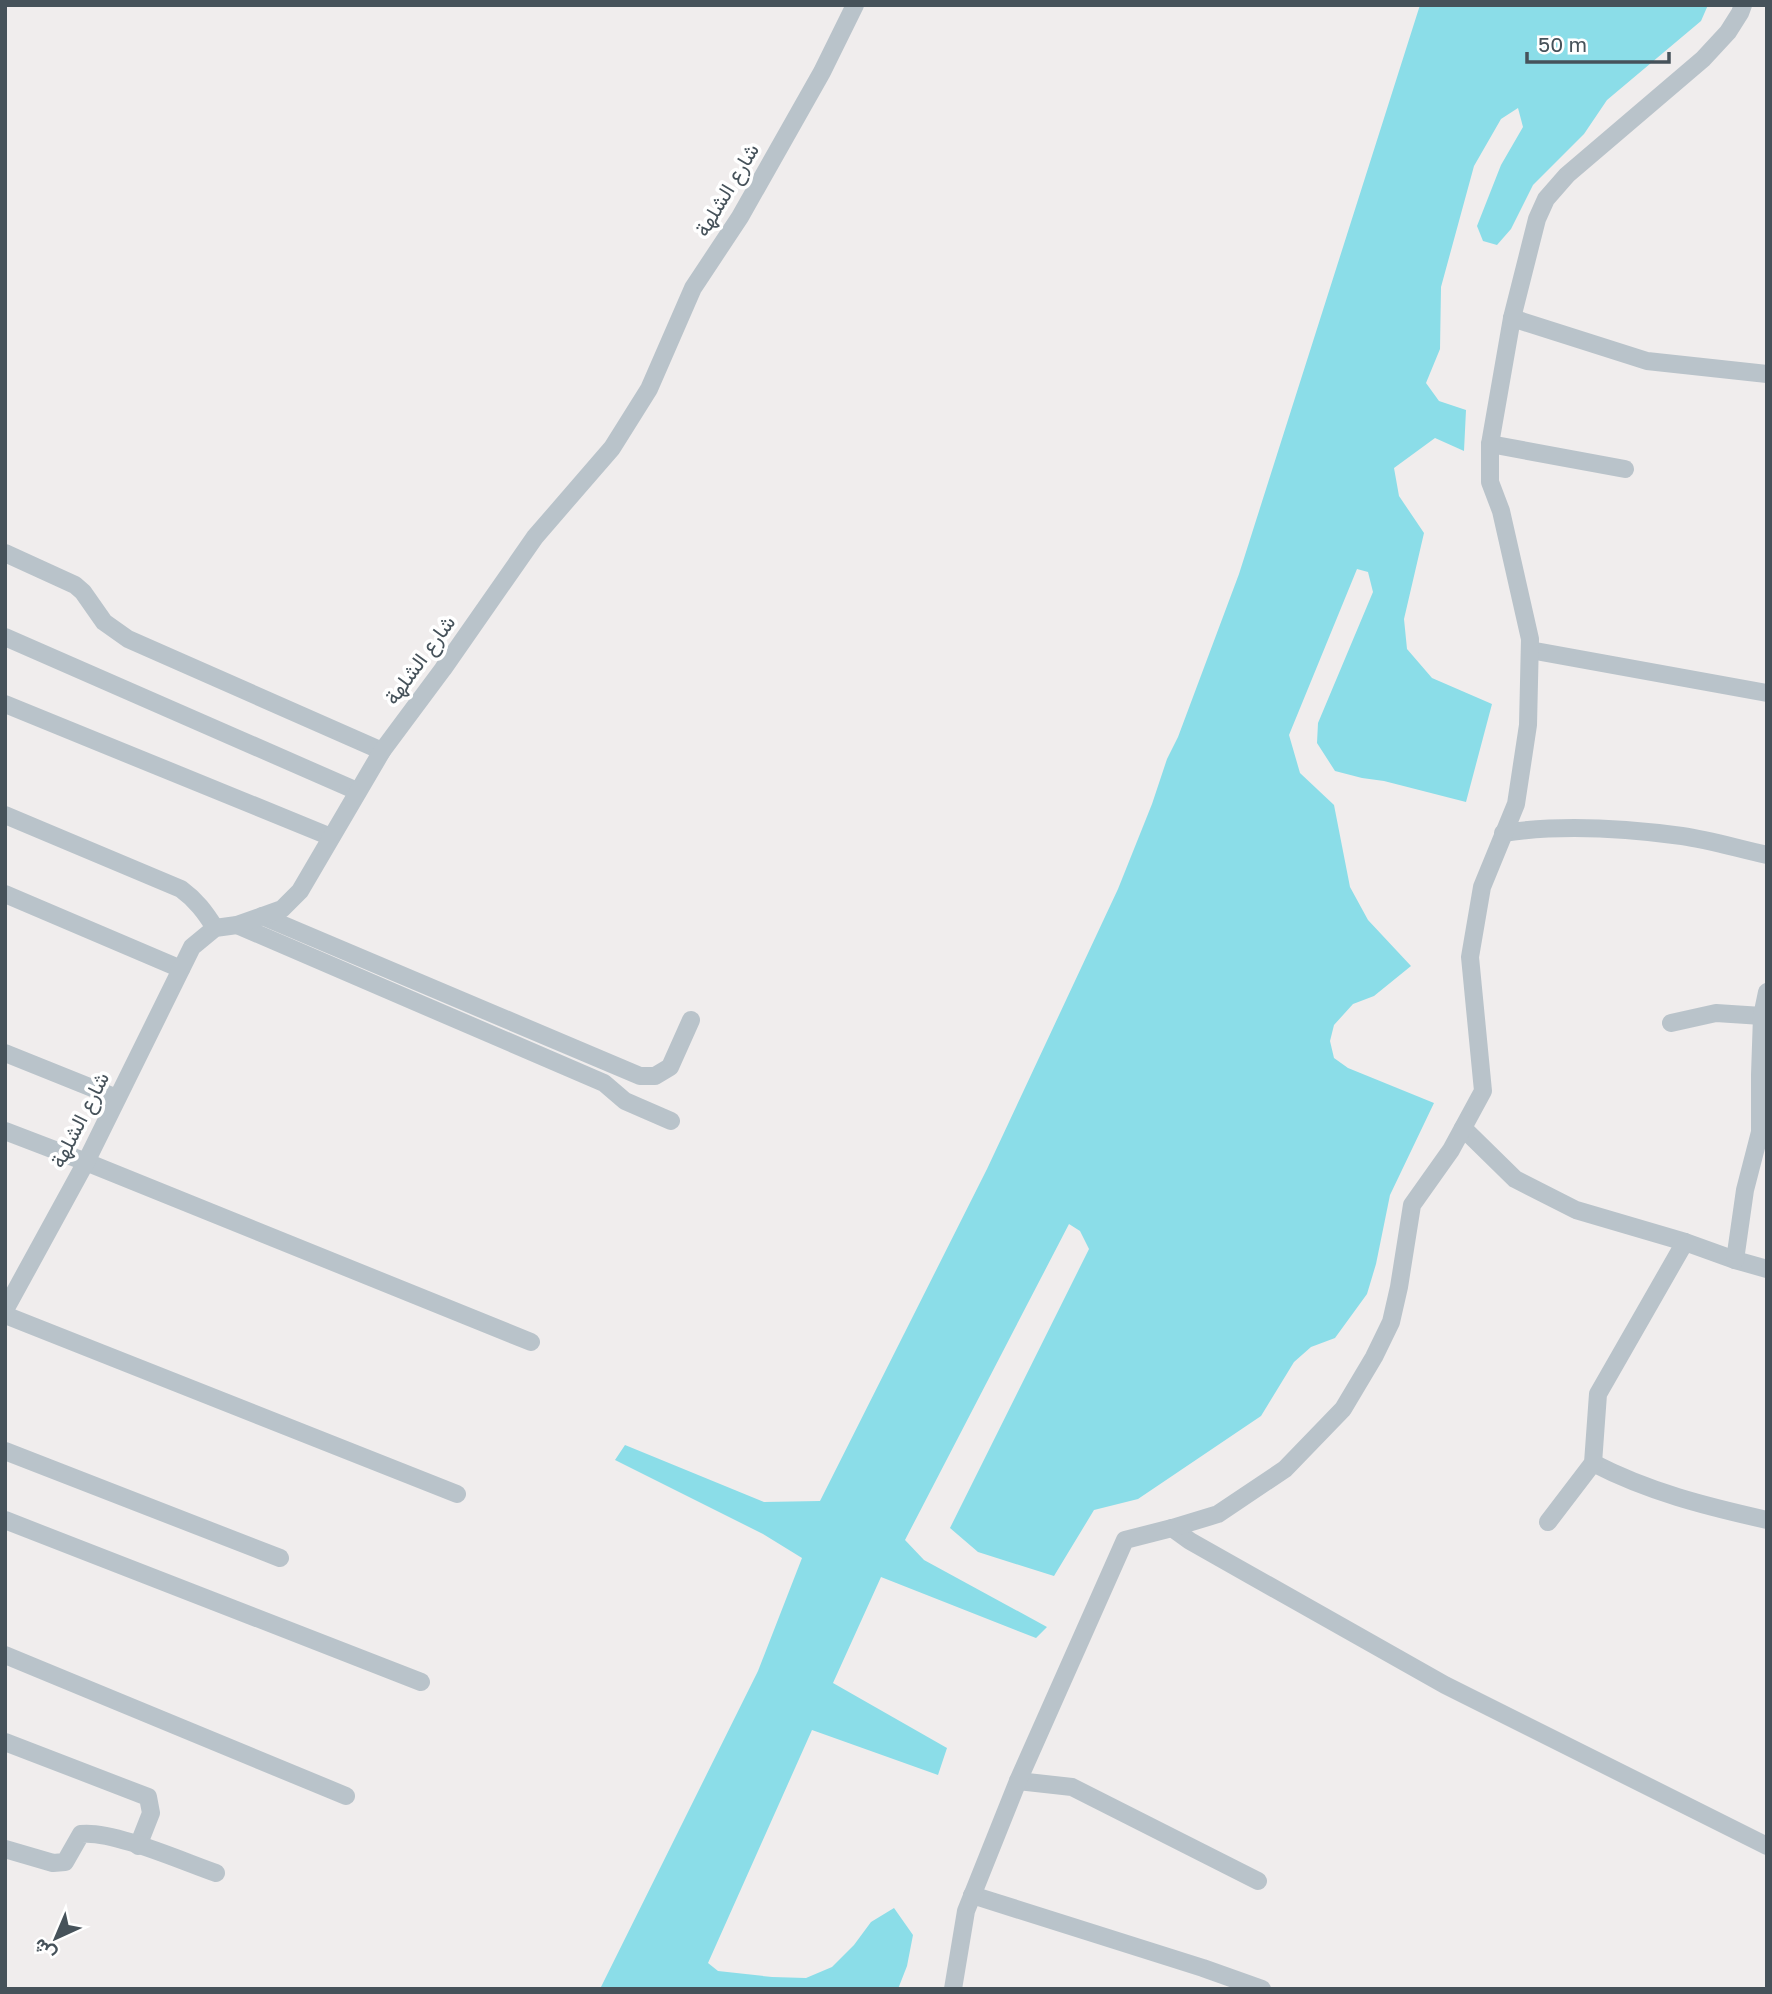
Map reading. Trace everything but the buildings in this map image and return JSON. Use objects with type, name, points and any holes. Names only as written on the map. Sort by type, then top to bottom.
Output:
[{"type":"street","name":"شارع الشلهة","points":[[5,1312],[86,1162],[192,947],[215,928],[237,925],[282,909],[300,891],[382,751],[535,537],[612,448],[649,389],[692,288],[740,217],[822,72],[855,5]]},
{"type":"street","points":[[953,1989],[966,1911],[972,1895],[1018,1782],[1125,1540],[1218,1514],[1285,1469],[1343,1409],[1391,1322],[1412,1205],[1451,1150],[1483,1090],[1470,957],[1482,887],[1516,804],[1528,725],[1530,650],[1530,639],[1501,511],[1490,482],[1490,444],[1512,318],[1537,219],[1546,199],[1567,175],[1703,60],[1728,32],[1743,5]]},
{"type":"street","points":[[1512,318],[1647,361],[1767,374]]},
{"type":"street","points":[[1490,444],[1625,469]]},
{"type":"street","points":[[5,553],[75,584],[104,622],[128,639],[382,751]]},
{"type":"street","points":[[5,637],[358,791]]},
{"type":"street","points":[[1530,650],[1767,693]]},
{"type":"street","points":[[5,704],[331,837]]},
{"type":"street","points":[[5,814],[181,889],[195,899],[215,928]]},
{"type":"street","points":[[1503,833],[1588,828],[1684,836],[1767,855]]},
{"type":"street","points":[[5,894],[181,969]]},
{"type":"street","points":[[262,916],[640,1076],[655,1076],[670,1067],[691,1020]]},
{"type":"street","points":[[237,925],[604,1083],[625,1101],[671,1121]]},
{"type":"street","points":[[1735,1260],[1745,1190],[1760,1132],[1762,1016],[1767,992]]},
{"type":"street","points":[[1671,1023],[1716,1013],[1762,1016]]},
{"type":"street","points":[[5,1053],[117,1098]]},
{"type":"street","points":[[1463,1128],[1516,1179],[1576,1210],[1767,1269]]},
{"type":"street","points":[[5,1131],[531,1342]]},
{"type":"street","points":[[1548,1522],[1593,1463],[1598,1394],[1685,1242]]},
{"type":"street","points":[[5,1312],[457,1494]]},
{"type":"street","points":[[5,1451],[280,1558]]},
{"type":"street","points":[[1593,1463],[1624,1479],[1697,1504],[1767,1520]]},
{"type":"street","points":[[5,1520],[421,1682]]},
{"type":"street","points":[[1172,1528],[1190,1541],[1445,1685],[1767,1846]]},
{"type":"street","points":[[5,1656],[346,1796]]},
{"type":"street","points":[[5,1742],[148,1797],[151,1814],[138,1846]]},
{"type":"street","points":[[1018,1782],[1072,1787],[1258,1881]]},
{"type":"street","points":[[5,1849],[53,1863],[65,1862],[81,1834],[93,1833],[216,1873]]},
{"type":"street","points":[[972,1895],[1227,1983],[1262,1989]]},
{"type":"water","points":[[1420,5],[1708,5],[1701,21],[1607,100],[1584,134],[1533,185],[1511,229],[1497,245],[1483,241],[1477,226],[1501,165],[1523,127],[1518,108],[1501,119],[1474,166],[1441,287],[1440,349],[1426,383],[1439,401],[1466,410],[1464,451],[1435,438],[1394,468],[1399,496],[1424,533],[1404,619],[1407,649],[1432,678],[1492,704],[1466,802],[1335,771],[1317,743],[1318,723],[1373,592],[1368,572],[1357,569],[1289,735],[1300,773],[1334,805],[1350,887],[1368,920],[1411,966],[1374,996],[1353,1004],[1334,1025],[1330,1041],[1334,1058],[1348,1068],[1434,1103],[1390,1195],[1367,1294],[1335,1338],[1311,1347],[1294,1362],[1261,1416],[1138,1499],[1094,1510],[1054,1576],[978,1552],[950,1528],[1089,1249],[1080,1231],[1069,1224],[905,1540],[924,1560],[1047,1627],[1036,1638],[881,1577],[833,1683],[947,1748],[938,1775],[812,1730],[708,1963],[718,1971],[806,1978],[832,1967],[854,1945],[871,1922],[894,1908],[913,1935],[907,1966],[898,1989],[600,1989],[758,1671],[802,1558],[763,1534],[615,1460],[625,1445],[764,1502],[820,1501],[987,1169],[1118,889],[1239,574]]}]
